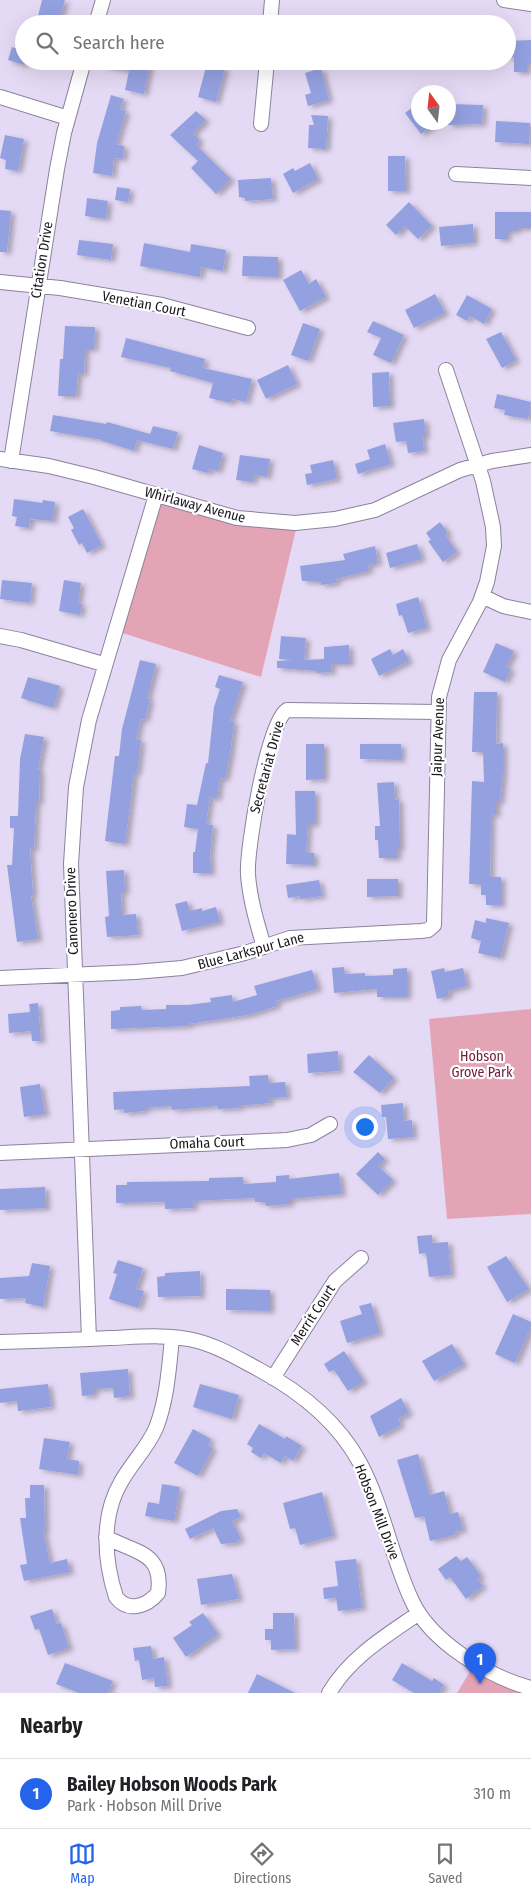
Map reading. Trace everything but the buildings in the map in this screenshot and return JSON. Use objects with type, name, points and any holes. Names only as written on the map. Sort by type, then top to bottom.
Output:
[{"type":"street","points":[[99,15],[103,0]]},
{"type":"street","points":[[271,15],[272,0]]},
{"type":"street","points":[[504,0],[531,4]]},
{"type":"street","name":"Citation Drive","points":[[6,460],[57,169],[68,118],[81,70]]},
{"type":"street","points":[[262,124],[266,70]]},
{"type":"street","points":[[0,97],[68,118]]},
{"type":"street","points":[[456,174],[531,178]]},
{"type":"street","name":"Venetian Court","points":[[0,282],[38,286],[162,306],[248,328]]},
{"type":"street","name":"Jaipur Avenue","points":[[428,930],[434,925],[436,918],[438,712],[441,685],[449,660],[482,596],[492,563],[493,527],[485,485],[446,370]]},
{"type":"street","name":"Whirlaway Avenue","points":[[6,460],[85,475],[238,518],[278,523],[314,522],[374,510],[396,502],[460,470],[531,455]]},
{"type":"street","name":"Canonero Drive","points":[[89,1339],[74,975],[71,864],[73,814],[82,750],[104,664],[156,495]]},
{"type":"street","points":[[482,596],[503,606],[531,612]]},
{"type":"street","points":[[0,636],[21,640],[104,664]]},
{"type":"street","name":"Secretariat Drive","points":[[264,947],[251,898],[248,856],[251,830],[271,740],[282,713],[287,710],[438,712]]},
{"type":"street","name":"Blue Larkspur Lane","points":[[0,978],[182,968],[212,962],[302,936],[428,930]]},
{"type":"street","name":"Omaha Court","points":[[0,1153],[287,1140],[312,1135],[330,1124]]},
{"type":"street","name":"Merrit Court","points":[[273,1378],[335,1281],[361,1258]]},
{"type":"street","points":[[106,1537],[142,1552],[155,1565],[159,1574],[158,1593],[146,1603],[131,1606],[120,1602],[116,1597],[106,1537],[108,1513],[117,1489],[157,1426],[164,1396],[172,1338]]},
{"type":"street","name":"Hobson Mill Drive","points":[[0,1342],[172,1338],[192,1340],[210,1345],[273,1378],[319,1411],[347,1442],[370,1485],[401,1576],[419,1613],[438,1633],[469,1660],[496,1676],[531,1688]]},
{"type":"street","points":[[329,1693],[347,1668],[364,1652],[419,1613]]},
{"type":"green space","points":[[157,498],[297,525],[261,677],[116,631]]},
{"type":"green space","name":"Hobson Grove Park","points":[[531,1009],[531,1214],[447,1219],[429,1019]]},
{"type":"green space","points":[[471,1670],[490,1681],[527,1693],[457,1693]]},
{"type":"place","name":"Bailey Hobson Woods Park","points":[[480,1684]]}]
